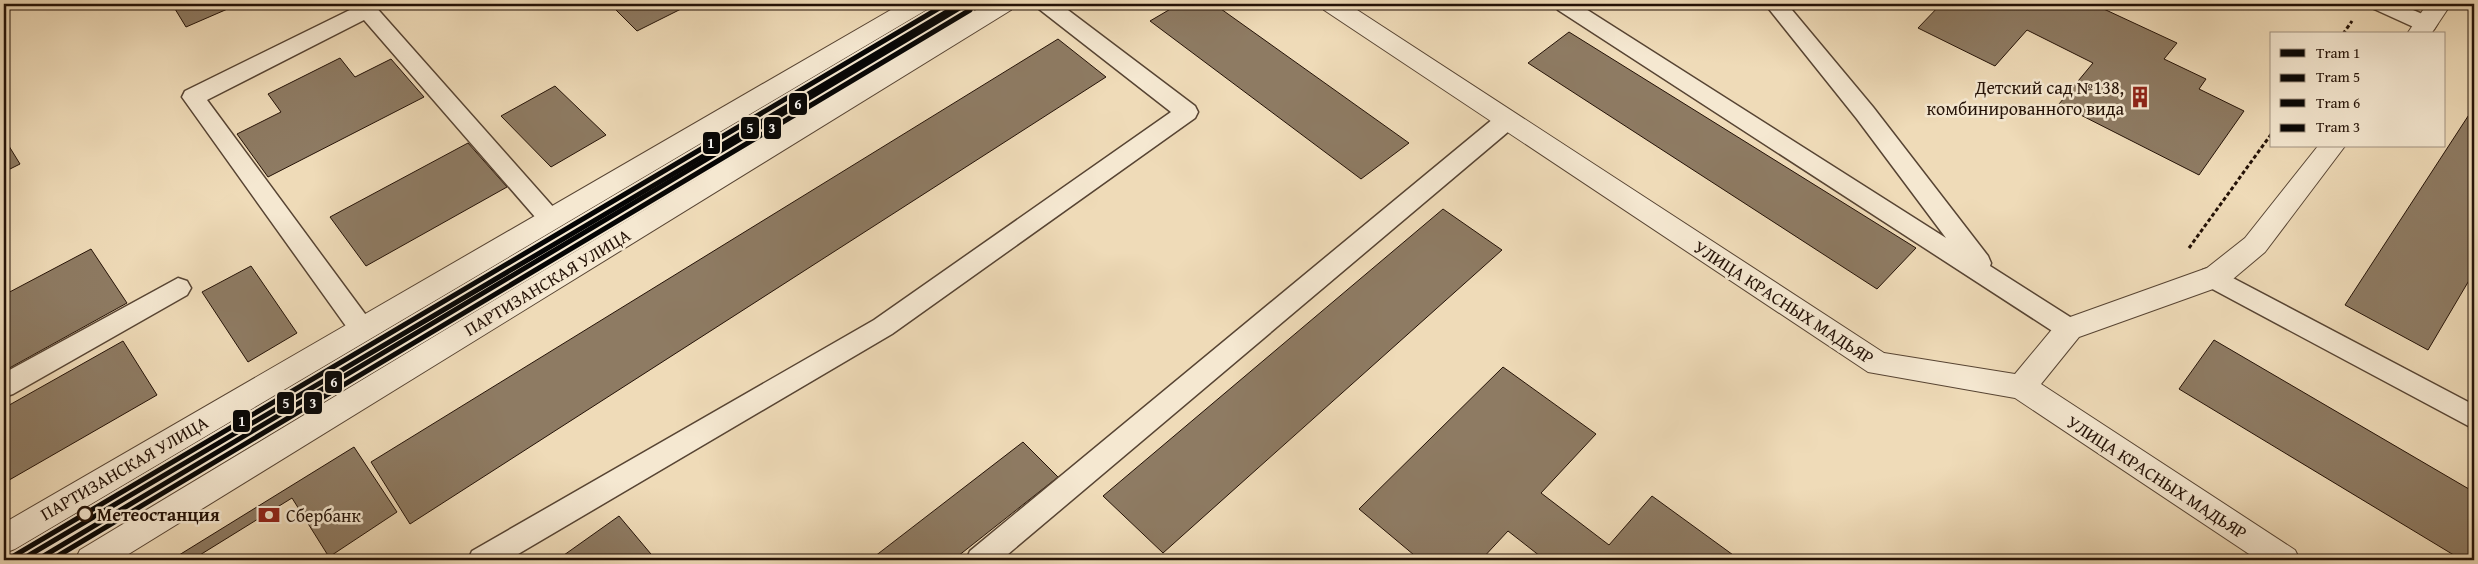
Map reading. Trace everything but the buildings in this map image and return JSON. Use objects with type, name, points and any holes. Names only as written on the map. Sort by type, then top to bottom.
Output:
[{"type":"street","name":"ПАРТИЗАНСКАЯ УЛИЦА","points":[[4,539],[918,4]]},
{"type":"street","name":"ПАРТИЗАНСКАЯ УЛИЦА","points":[[91,560],[1003,4]]},
{"type":"street","name":"УЛИЦА КРАСНЫХ МАДЬЯР","points":[[1332,4],[1878,364],[2021,388],[2284,560]]},
{"type":"street","points":[[2423,29],[2439,4]]},
{"type":"street","points":[[2021,388],[2069,328],[2217,276],[2255,245],[2330,148]]},
{"type":"lane","points":[[482,560],[883,327],[1187,112],[1046,4]]},
{"type":"lane","points":[[1567,4],[1565,6],[2069,328]]},
{"type":"lane","points":[[1776,4],[1865,113],[1990,276]]},
{"type":"lane","points":[[2380,4],[2423,29]]},
{"type":"lane","points":[[362,329],[193,97],[367,10],[551,218]]},
{"type":"lane","points":[[980,560],[1507,120]]},
{"type":"lane","points":[[2212,277],[2474,418]]},
{"type":"lane","points":[[4,386],[178,288]]},
{"type":"path","points":[[2188,251],[2270,136]]},
{"type":"tram line","name":"1","points":[[7,560],[946,4]]},
{"type":"tram line","name":"6","points":[[37,560],[966,4]]},
{"type":"tram line","name":"5","points":[[21,560],[950,10]]},
{"type":"tram line","name":"3","points":[[51,560],[970,10]]},
{"type":"place","name":"Детский сад №138, комбинированного вида","points":[[2140,97]]},
{"type":"place","name":"Метеостанция","points":[[85,514]]},
{"type":"place","name":"Сбербанк","points":[[269,515]]}]
